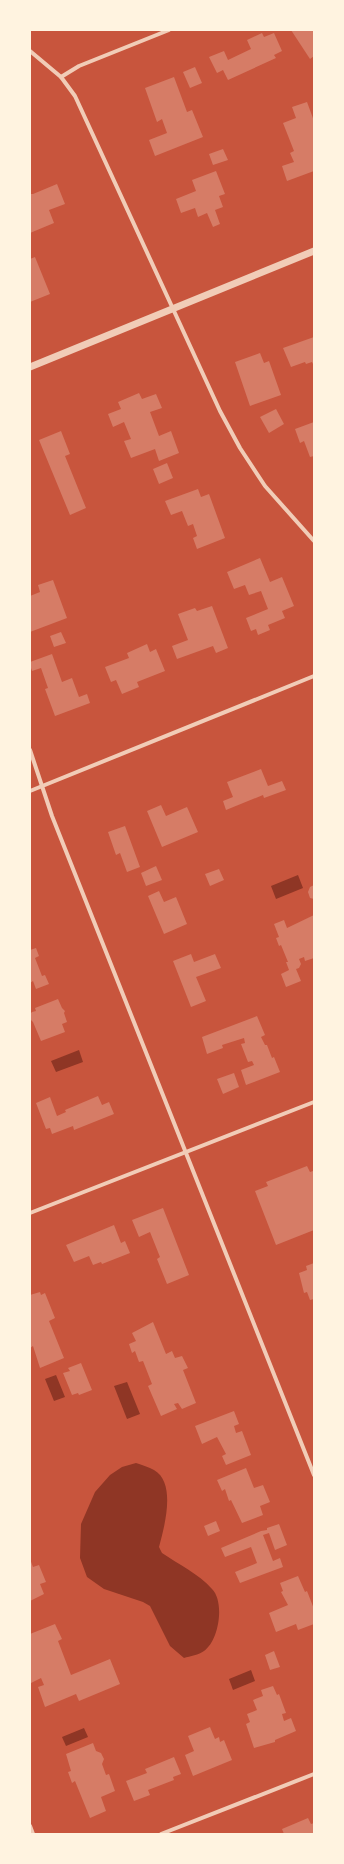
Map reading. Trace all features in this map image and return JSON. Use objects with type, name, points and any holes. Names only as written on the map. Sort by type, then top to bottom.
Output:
[{"type":"street","points":[[61,77],[79,66],[169,30]]},
{"type":"street","points":[[30,51],[61,77],[74,96],[220,411],[240,448],[265,486],[314,541]]},
{"type":"street","points":[[30,367],[314,251]]},
{"type":"street","points":[[30,790],[314,676]]},
{"type":"street","points":[[30,750],[52,816],[314,1475]]},
{"type":"street","points":[[30,1213],[314,1102]]},
{"type":"street","points":[[161,1834],[314,1774]]},
{"type":"street","points":[[30,1826],[33,1834]]},
{"type":"shaded area","points":[[298,875],[303,888],[276,899],[271,886]]},
{"type":"shaded area","points":[[79,1050],[83,1062],[56,1072],[51,1061]]},
{"type":"shaded area","points":[[56,1375],[65,1397],[54,1401],[45,1379]]},
{"type":"shaded area","points":[[127,1382],[140,1414],[127,1419],[114,1386]]},
{"type":"shaded area","points":[[136,1463],[154,1470],[161,1476],[165,1485],[167,1495],[166,1518],[159,1547],[162,1553],[207,1584],[216,1595],[218,1603],[219,1612],[217,1630],[209,1646],[202,1652],[184,1658],[170,1646],[150,1606],[143,1602],[104,1589],[87,1577],[80,1558],[81,1524],[95,1492],[110,1475],[122,1467]]},
{"type":"shaded area","points":[[251,1670],[255,1681],[233,1690],[229,1679]]},
{"type":"shaded area","points":[[84,1728],[88,1737],[66,1746],[62,1737]]},
{"type":"building","points":[[291,30],[314,30],[314,56],[310,59]]},
{"type":"building","points":[[262,33],[264,37],[274,33],[282,51],[274,55],[276,58],[228,80],[223,70],[217,73],[209,57],[224,51],[228,60],[251,49],[247,40]]},
{"type":"building","points":[[195,67],[202,83],[190,88],[183,72]]},
{"type":"building","points":[[174,77],[187,112],[192,110],[203,137],[155,156],[149,140],[167,133],[162,119],[157,122],[145,88]]},
{"type":"building","points":[[307,102],[314,121],[314,171],[287,181],[282,166],[294,162],[290,153],[294,151],[283,123],[296,118],[292,107]]},
{"type":"building","points":[[223,149],[228,160],[213,165],[209,154]]},
{"type":"building","points":[[216,171],[225,194],[219,196],[223,207],[215,210],[220,224],[213,227],[207,213],[198,217],[195,208],[181,213],[176,199],[196,191],[192,180]]},
{"type":"building","points":[[57,184],[65,204],[49,210],[54,223],[30,233],[30,194]]},
{"type":"building","points":[[35,257],[50,294],[30,302],[30,259]]},
{"type":"building","points":[[314,337],[314,366],[312,362],[306,364],[305,362],[291,367],[283,348]]},
{"type":"building","points":[[260,353],[264,363],[269,361],[281,395],[250,406],[235,362]]},
{"type":"building","points":[[139,393],[142,399],[156,394],[162,408],[150,412],[159,436],[171,431],[179,453],[159,461],[155,449],[131,458],[124,441],[131,439],[124,422],[113,427],[108,414],[121,409],[118,402]]},
{"type":"building","points":[[276,409],[284,424],[269,433],[260,417]]},
{"type":"building","points":[[314,422],[314,456],[310,457],[304,441],[300,443],[295,429]]},
{"type":"building","points":[[61,431],[70,454],[65,456],[86,508],[70,515],[39,440]]},
{"type":"building","points":[[167,463],[173,478],[159,484],[153,469]]},
{"type":"building","points":[[198,489],[201,497],[209,494],[225,538],[197,549],[193,538],[197,536],[193,524],[188,526],[182,511],[171,515],[165,501]]},
{"type":"building","points":[[260,558],[270,582],[282,577],[294,606],[282,611],[285,618],[268,625],[270,630],[258,635],[256,629],[251,631],[246,618],[268,609],[261,591],[249,595],[245,585],[234,589],[227,572]]},
{"type":"building","points":[[53,580],[67,618],[30,632],[30,596],[40,592],[38,585]]},
{"type":"building","points":[[212,606],[228,648],[216,653],[213,646],[177,659],[172,646],[188,640],[178,614],[195,608],[197,611]]},
{"type":"building","points":[[61,632],[66,643],[54,647],[50,636]]},
{"type":"building","points":[[147,644],[150,652],[156,649],[165,671],[137,682],[139,687],[122,694],[116,680],[111,682],[105,667],[129,658],[127,653]]},
{"type":"building","points":[[52,654],[62,682],[72,678],[79,697],[87,694],[90,703],[55,716],[45,689],[48,688],[41,668],[32,671],[30,665],[30,662]]},
{"type":"building","points":[[261,769],[268,786],[282,781],[286,790],[264,798],[263,795],[226,810],[223,801],[233,797],[227,782]]},
{"type":"building","points":[[161,805],[166,816],[187,807],[198,832],[162,847],[147,811]]},
{"type":"building","points":[[125,826],[140,867],[127,872],[120,853],[116,855],[108,832]]},
{"type":"building","points":[[156,866],[162,880],[146,886],[141,873]]},
{"type":"building","points":[[219,869],[224,880],[210,886],[205,874]]},
{"type":"building","points":[[314,885],[314,899],[310,898],[308,892],[310,887]]},
{"type":"building","points":[[159,891],[164,902],[176,897],[187,924],[164,934],[148,896]]},
{"type":"building","points":[[314,915],[314,958],[305,961],[304,957],[299,959],[301,964],[299,968],[296,969],[301,981],[286,987],[281,974],[289,970],[286,962],[288,962],[281,945],[279,946],[276,938],[279,937],[274,924],[284,920],[287,928]]},
{"type":"building","points":[[36,948],[39,956],[35,958],[42,976],[45,975],[49,984],[36,989],[33,981],[30,983],[30,950]]},
{"type":"building","points":[[191,954],[194,962],[215,954],[221,968],[196,977],[206,1001],[191,1007],[173,961]]},
{"type":"building","points":[[58,999],[65,1011],[64,1013],[67,1022],[62,1024],[65,1032],[41,1041],[33,1022],[30,1019],[30,1014],[36,1011],[35,1008]]},
{"type":"building","points":[[257,1016],[265,1035],[261,1037],[265,1045],[267,1045],[272,1058],[274,1057],[280,1072],[246,1085],[241,1070],[254,1065],[252,1061],[248,1062],[241,1044],[245,1043],[244,1038],[222,1045],[223,1048],[207,1054],[202,1037]]},
{"type":"building","points":[[234,1073],[239,1087],[223,1094],[217,1079]]},
{"type":"building","points":[[98,1096],[102,1105],[109,1102],[114,1114],[74,1130],[73,1126],[52,1134],[50,1128],[46,1129],[36,1103],[50,1097],[57,1116],[66,1112],[65,1110]]},
{"type":"building","points":[[307,1166],[310,1172],[313,1171],[314,1175],[314,1230],[276,1245],[255,1191],[268,1186],[266,1182]]},
{"type":"building","points":[[163,1208],[189,1275],[167,1284],[157,1259],[160,1257],[150,1232],[139,1237],[132,1220]]},
{"type":"building","points":[[114,1225],[121,1243],[125,1241],[130,1253],[102,1264],[101,1262],[93,1265],[89,1256],[74,1262],[66,1245]]},
{"type":"building","points":[[314,1263],[314,1299],[310,1300],[307,1292],[304,1293],[299,1273],[307,1270],[306,1266]]},
{"type":"building","points":[[40,1292],[41,1295],[45,1293],[55,1318],[49,1321],[64,1358],[40,1368],[33,1346],[30,1348],[30,1295]]},
{"type":"building","points":[[153,1322],[166,1354],[172,1351],[175,1358],[182,1356],[188,1368],[183,1370],[196,1403],[182,1409],[178,1403],[174,1404],[177,1409],[161,1416],[148,1386],[152,1384],[143,1361],[139,1362],[135,1351],[132,1353],[129,1344],[136,1341],[132,1333]]},
{"type":"building","points":[[81,1363],[92,1390],[79,1395],[78,1393],[72,1395],[63,1373],[70,1371],[68,1368]]},
{"type":"building","points":[[234,1411],[239,1424],[234,1426],[236,1433],[242,1431],[251,1455],[226,1465],[222,1456],[226,1454],[217,1437],[202,1444],[195,1426]]},
{"type":"building","points":[[246,1468],[254,1488],[263,1485],[270,1502],[260,1506],[263,1515],[242,1523],[231,1500],[229,1501],[225,1489],[222,1491],[217,1480]]},
{"type":"building","points":[[216,1521],[220,1531],[208,1536],[204,1526]]},
{"type":"building","points":[[279,1524],[287,1545],[275,1550],[269,1533],[263,1535],[273,1561],[280,1558],[283,1567],[240,1583],[235,1572],[257,1563],[251,1547],[225,1557],[221,1548]]},
{"type":"building","points":[[30,1559],[33,1567],[39,1565],[46,1582],[40,1584],[44,1594],[30,1601]]},
{"type":"building","points":[[298,1576],[305,1592],[307,1591],[314,1609],[314,1624],[298,1630],[296,1624],[276,1632],[269,1613],[288,1605],[281,1592],[283,1591],[280,1583]]},
{"type":"building","points":[[55,1624],[62,1639],[58,1641],[71,1675],[110,1659],[120,1684],[79,1701],[76,1694],[45,1707],[38,1687],[44,1685],[41,1678],[31,1683],[30,1680],[30,1634]]},
{"type":"building","points":[[274,1651],[280,1667],[270,1670],[265,1655]]},
{"type":"building","points":[[273,1686],[277,1695],[279,1694],[286,1713],[282,1714],[284,1721],[291,1718],[296,1731],[275,1740],[275,1742],[254,1748],[246,1724],[250,1722],[247,1714],[257,1710],[253,1700],[263,1696],[261,1690]]},
{"type":"building","points":[[210,1727],[215,1739],[219,1737],[220,1742],[224,1740],[232,1760],[193,1776],[185,1755],[194,1751],[188,1736]]},
{"type":"building","points":[[93,1743],[96,1751],[101,1753],[104,1759],[102,1764],[106,1775],[109,1774],[115,1791],[101,1797],[106,1811],[90,1818],[75,1781],[72,1783],[68,1772],[71,1771],[66,1754]]},
{"type":"building","points":[[174,1757],[181,1774],[173,1777],[174,1780],[148,1790],[150,1795],[134,1801],[126,1781],[147,1773],[145,1769]]},
{"type":"building","points":[[308,1818],[311,1824],[314,1823],[314,1834],[284,1834],[282,1829]]}]
